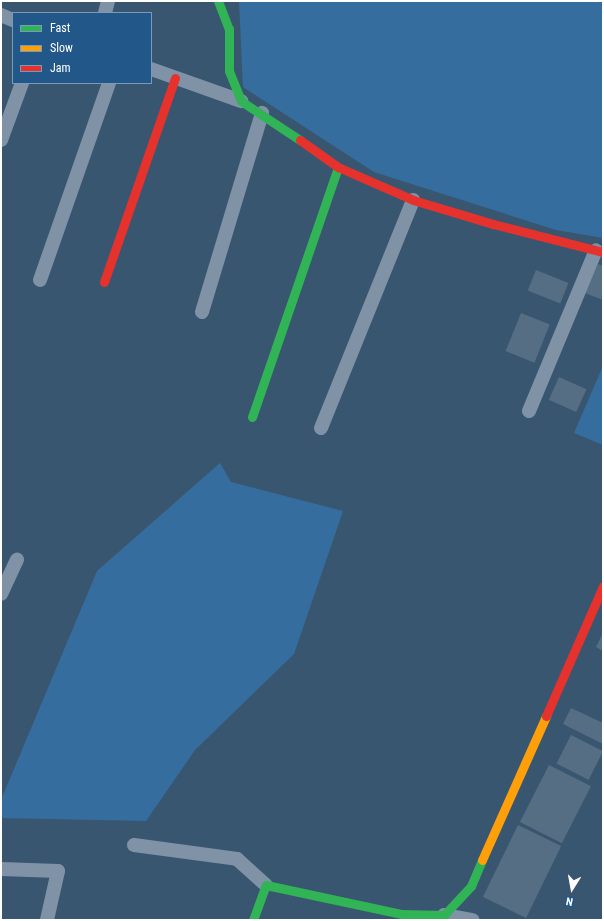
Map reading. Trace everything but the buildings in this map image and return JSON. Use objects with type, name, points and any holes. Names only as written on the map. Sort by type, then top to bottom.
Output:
[{"type":"street","points":[[105,12],[108,1]]},
{"type":"street","points":[[218,1],[229,30],[229,71],[240,101]]},
{"type":"street","points":[[1,15],[12,20]]},
{"type":"street","points":[[152,69],[240,101],[262,112],[338,167],[413,200],[493,224],[600,251],[529,411]]},
{"type":"street","points":[[104,282],[175,78]]},
{"type":"street","points":[[1,140],[22,84]]},
{"type":"street","points":[[40,280],[109,84]]},
{"type":"street","points":[[202,312],[262,112]]},
{"type":"street","points":[[252,417],[338,167]]},
{"type":"street","points":[[321,428],[413,200]]},
{"type":"street","points":[[1,594],[17,559]]},
{"type":"street","points":[[444,915],[471,886],[603,586]]},
{"type":"street","points":[[134,845],[237,859],[266,885],[401,914],[444,915],[472,920]]},
{"type":"street","points":[[1,869],[58,871],[47,920]]},
{"type":"street","points":[[253,920],[266,885]]},
{"type":"shaded area","points":[[239,1],[603,1],[603,238],[556,230],[374,172],[243,87]]},
{"type":"shaded area","points":[[603,366],[603,445],[574,433]]},
{"type":"shaded area","points":[[220,463],[231,482],[343,511],[294,654],[195,750],[146,821],[1,818],[1,800],[97,571]]},
{"type":"traffic: fast","points":[[218,1],[229,29],[229,71],[241,101],[300,140]]},
{"type":"traffic: fast","points":[[252,417],[338,167]]},
{"type":"traffic: fast","points":[[253,920],[266,885],[401,914],[444,915],[471,886],[482,860]]},
{"type":"traffic: slow","points":[[482,860],[546,716]]},
{"type":"traffic: jam","points":[[104,282],[175,78]]},
{"type":"traffic: jam","points":[[300,140],[338,167],[413,200],[493,224],[603,252]]},
{"type":"traffic: jam","points":[[546,716],[603,586]]}]
